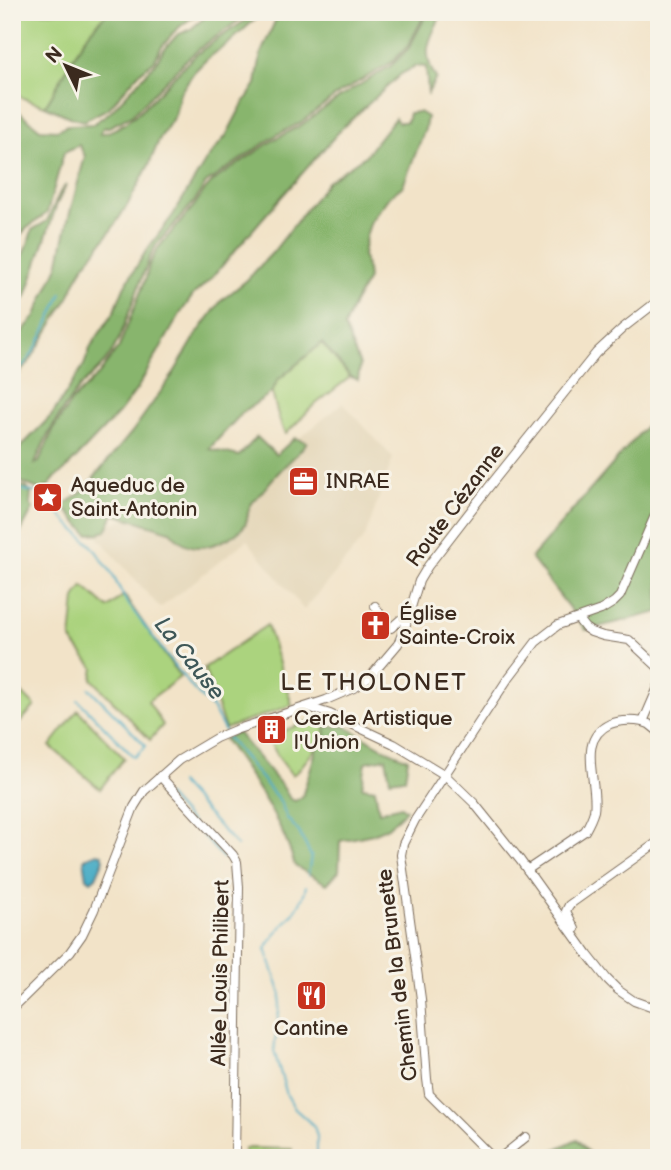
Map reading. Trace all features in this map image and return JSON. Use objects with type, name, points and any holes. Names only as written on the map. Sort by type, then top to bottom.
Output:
[{"type":"street","name":"Route Cézanne","points":[[12,1009],[70,952],[82,935],[137,801],[144,791],[184,756],[224,735],[308,707],[356,687],[370,677],[398,643],[421,575],[596,353],[622,328],[659,300]]},
{"type":"street","name":"Chemin de la Brunette","points":[[493,1158],[429,1094],[421,999],[401,851],[415,820],[530,649],[552,629],[601,610],[620,596],[659,506]]},
{"type":"street","points":[[375,606],[391,628],[409,616]]},
{"type":"street","points":[[578,619],[584,628],[591,632],[629,640],[659,668]]},
{"type":"street","points":[[643,722],[659,685]]},
{"type":"street","points":[[308,707],[330,714],[394,744],[446,775],[469,797],[520,860],[588,955],[618,990],[659,1010]]},
{"type":"street","points":[[527,870],[581,834],[591,822],[594,802],[590,752],[596,734],[614,723],[632,720],[649,724],[659,732]]},
{"type":"street","name":"Allée Louis Philibert","points":[[160,776],[237,862],[239,887],[235,1158]]},
{"type":"street","points":[[572,932],[575,930],[566,911],[569,905],[659,841]]},
{"type":"street","points":[[500,1158],[526,1137]]},
{"type":"shaded area","points":[[343,403],[393,458],[365,537],[304,610],[247,540],[160,608],[90,528],[228,496]]},
{"type":"green space","points":[[12,12],[109,12],[90,32],[45,106],[23,98],[12,90]]},
{"type":"green space","points":[[109,12],[201,12],[174,32],[154,61],[138,74],[109,108],[84,121],[45,106],[90,32]]},
{"type":"green space","points":[[211,12],[251,12],[187,59],[131,116],[103,128],[100,134],[126,123],[202,50],[257,12],[263,12],[194,72],[180,93],[175,115],[159,140],[128,204],[81,270],[69,297],[28,364],[12,380],[12,348],[35,317],[58,266],[85,156],[79,145],[64,152],[47,213],[12,244],[12,106],[40,129],[57,130],[68,125],[93,124],[110,112],[156,63],[177,35],[191,29]]},
{"type":"green space","points":[[279,12],[426,12],[408,46],[392,62],[338,94],[300,123],[278,134],[206,183],[194,202],[156,245],[114,348],[105,362],[66,405],[35,464],[39,462],[54,428],[72,401],[99,374],[119,347],[149,265],[158,248],[213,181],[392,65],[409,48],[428,12],[443,12],[431,37],[428,52],[431,69],[436,78],[428,93],[426,67],[416,66],[401,74],[342,128],[210,280],[194,294],[137,389],[119,413],[43,491],[21,482],[12,482],[12,456],[52,415],[84,365],[91,346],[114,312],[124,287],[146,251],[173,215],[207,159],[226,136],[256,84],[261,53]]},
{"type":"green space","points":[[419,112],[427,117],[425,129],[403,186],[389,197],[371,221],[363,255],[368,279],[344,327],[360,365],[358,380],[351,377],[322,343],[278,380],[271,393],[243,412],[209,449],[239,456],[257,437],[276,455],[295,438],[307,442],[253,502],[241,530],[216,544],[193,547],[179,540],[170,531],[114,514],[106,531],[88,534],[57,500],[67,503],[83,491],[132,432],[221,301],[247,280],[273,252],[328,181],[365,156],[395,118],[398,122],[407,122],[409,113]]},
{"type":"green space","points":[[66,185],[26,296],[12,316],[12,276],[32,230],[47,221]]},
{"type":"green space","points":[[322,343],[350,377],[312,407],[286,434],[272,393],[278,380]]},
{"type":"green space","points":[[659,411],[659,612],[586,630],[531,558]]},
{"type":"green space","points":[[12,485],[26,487],[31,493],[30,504],[33,509],[12,548]]},
{"type":"green space","points":[[83,586],[108,608],[124,595],[180,677],[148,701],[163,725],[150,740],[92,679],[94,668],[71,640],[75,598]]},
{"type":"green space","points":[[267,625],[292,705],[225,729],[204,668]]},
{"type":"green space","points":[[14,685],[35,706],[12,731],[12,691]]},
{"type":"green space","points":[[78,710],[124,758],[100,789],[50,746]]},
{"type":"green space","points":[[312,720],[325,727],[326,735],[292,775],[267,737]]},
{"type":"green space","points":[[345,726],[408,759],[405,778],[390,780],[386,758],[366,762],[362,787],[375,789],[379,812],[401,806],[406,810],[388,827],[373,834],[340,841],[339,871],[327,884],[295,866],[274,816],[224,739],[237,732],[290,799],[295,801],[302,797],[317,747],[326,735],[325,727]]},
{"type":"green space","points":[[577,1139],[593,1158],[538,1158]]},
{"type":"green space","points":[[245,1148],[292,1149],[292,1158],[244,1158]]},
{"type":"water","points":[[97,853],[102,854],[104,859],[96,877],[91,881],[87,878],[84,860]]},
{"type":"waterway","points":[[12,374],[20,369],[34,350],[62,293]]},
{"type":"waterway","name":"La Cause","points":[[12,488],[39,493],[48,499],[93,547],[111,572],[126,601],[173,664],[213,709],[225,732]]},
{"type":"waterway","points":[[78,700],[134,757],[146,746],[89,688]]},
{"type":"waterway","name":"La Cause","points":[[227,737],[280,801],[287,818],[299,832],[311,856],[308,875]]},
{"type":"waterway","points":[[179,783],[237,846]]},
{"type":"waterway","points":[[166,795],[223,858]]},
{"type":"waterway","name":"La Cause","points":[[306,886],[294,912],[266,949],[281,995],[274,1051],[287,1095],[295,1109],[314,1126],[317,1158]]},
{"type":"place","name":"INRAE","points":[[303,481]]},
{"type":"place","name":"Aqueduc de Saint-Antonin","points":[[48,497]]},
{"type":"place","name":"Église Sainte-Croix","points":[[376,625]]},
{"type":"place","name":"Cercle Artistique l'Union","points":[[271,730]]},
{"type":"place","name":"Cantine","points":[[311,996]]},
{"type":"district","name":"LE THOLONET","points":[[374,682]]}]
